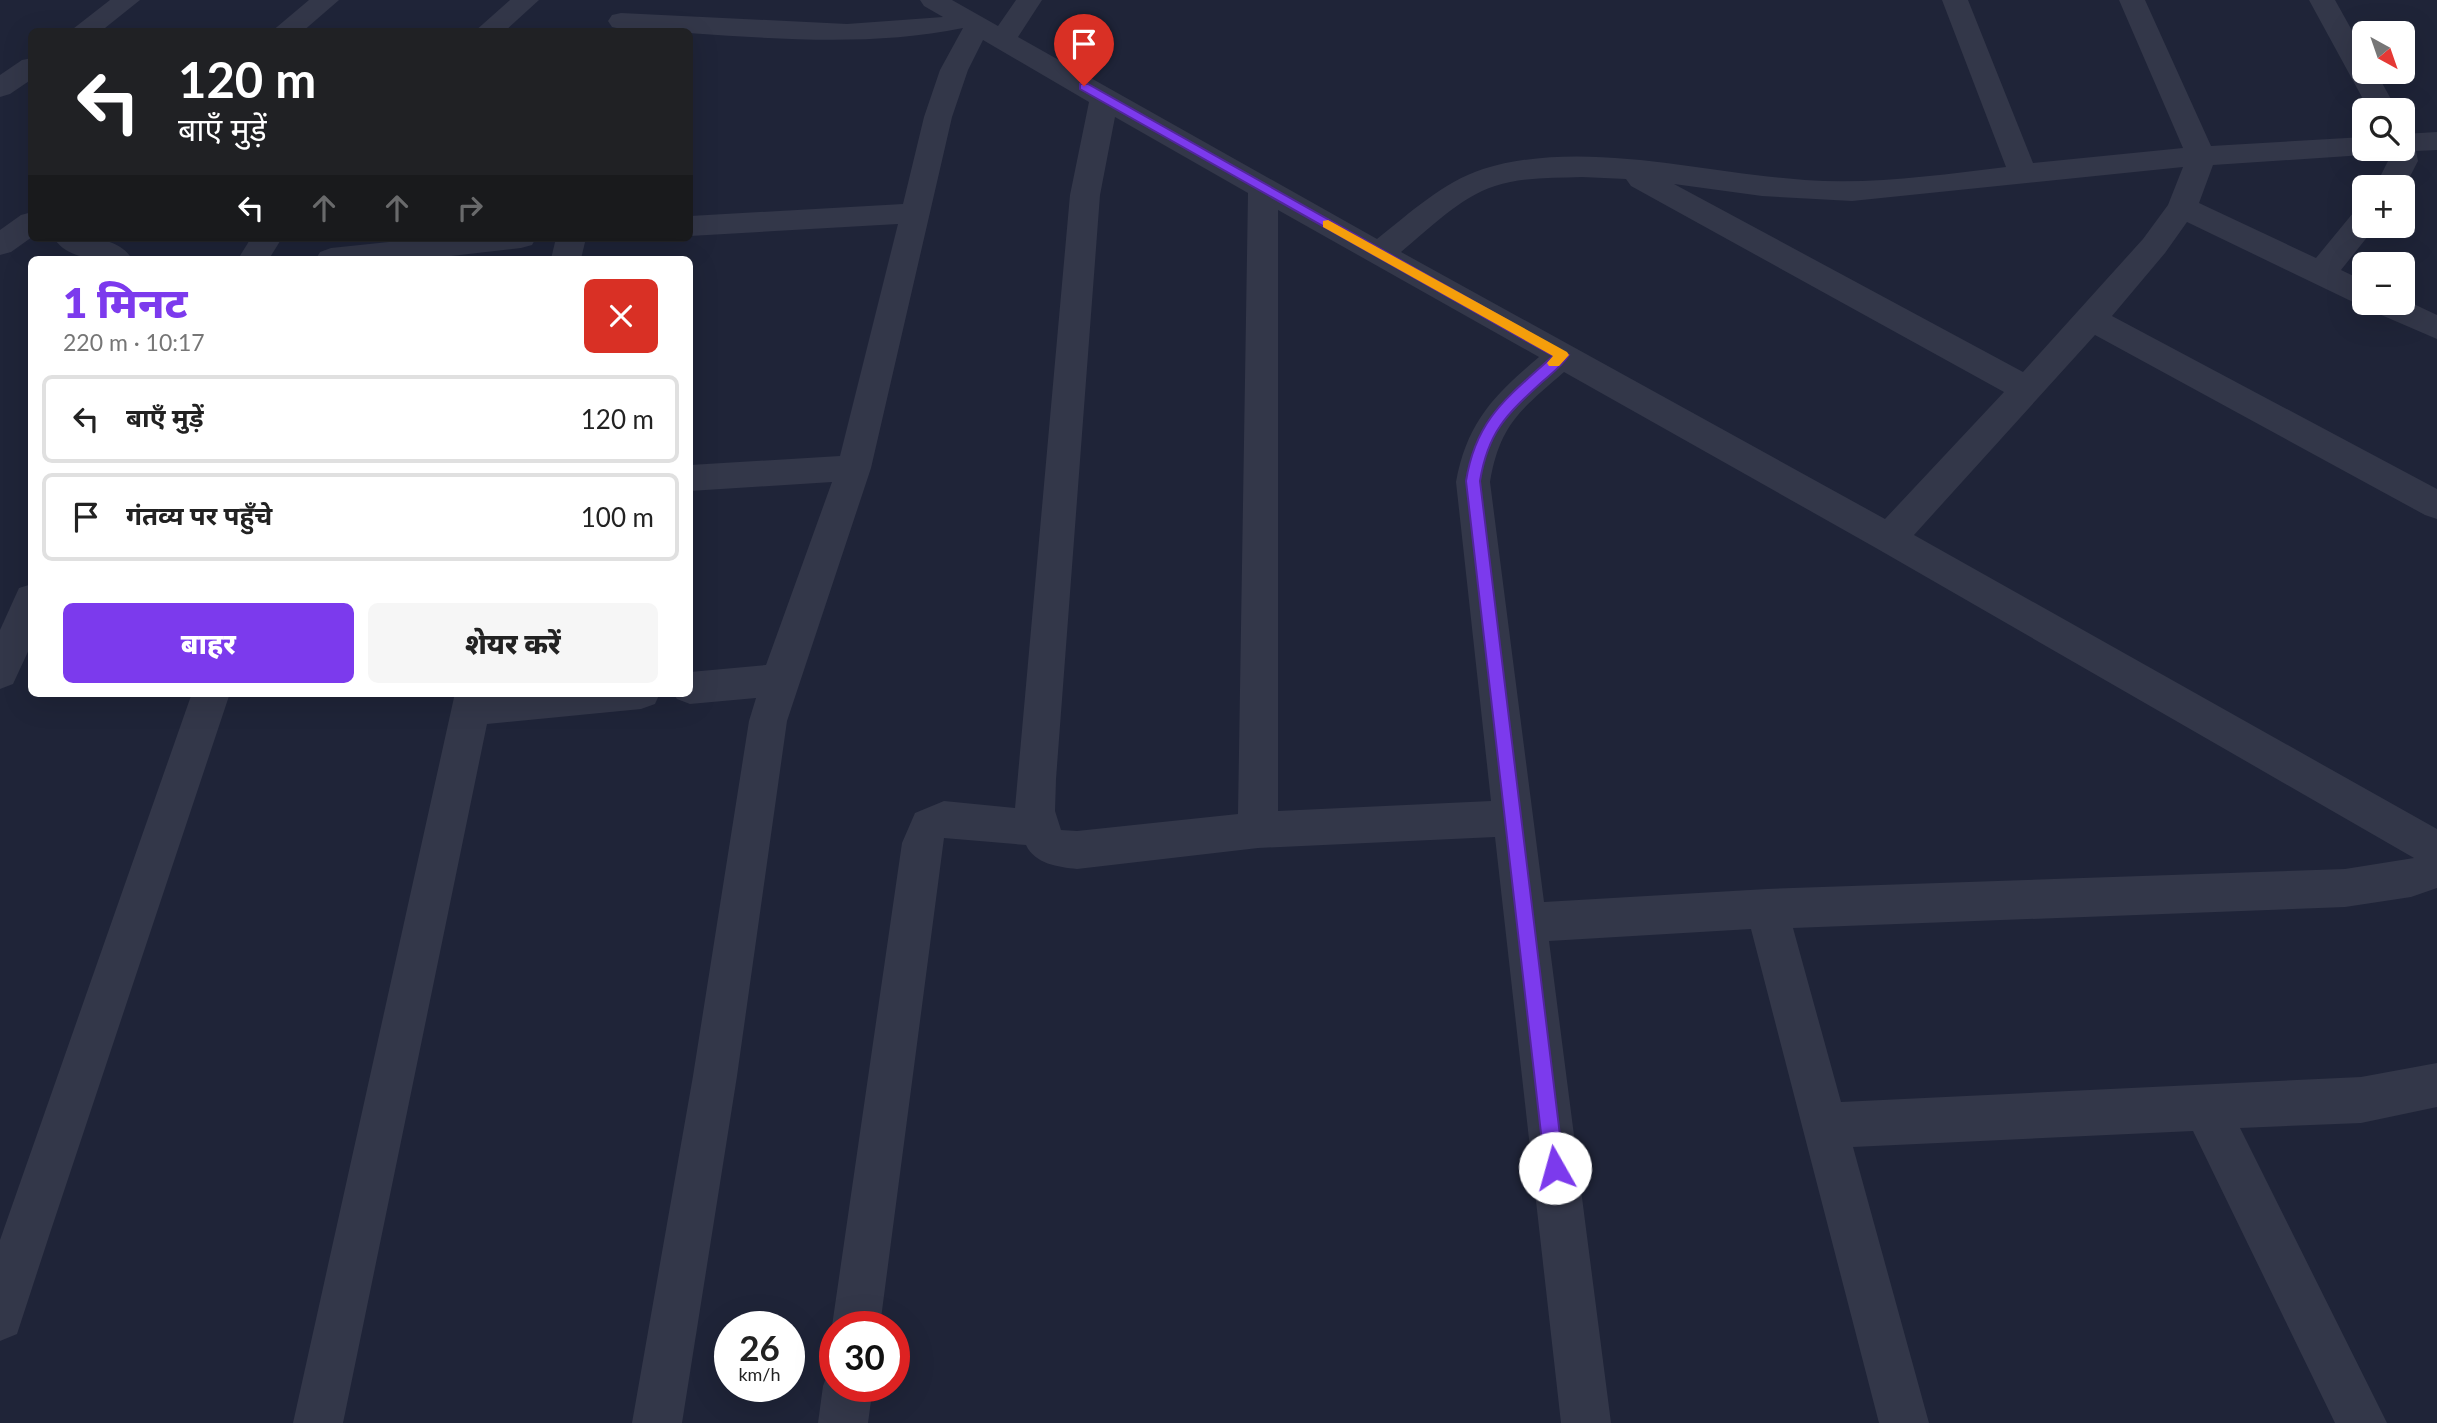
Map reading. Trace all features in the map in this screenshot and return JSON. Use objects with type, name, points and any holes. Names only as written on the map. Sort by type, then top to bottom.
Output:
[{"type":"street","points":[[88,28],[127,0]]},
{"type":"street","points":[[290,28],[326,0]]},
{"type":"street","points":[[492,28],[526,0]]},
{"type":"street","points":[[933,0],[2437,850]]},
{"type":"street","points":[[657,1423],[720,1049],[768,721],[854,468],[938,117],[954,70],[982,28],[1028,0]]},
{"type":"street","points":[[1955,0],[2023,174]]},
{"type":"street","points":[[1889,538],[2091,319],[2154,246],[2182,206],[2201,157],[2132,0]]},
{"type":"street","points":[[2322,0],[2376,98]]},
{"type":"street","points":[[621,11],[847,32],[935,27],[982,28]]},
{"type":"street","points":[[0,88],[28,69]]},
{"type":"street","points":[[1104,98],[1085,195],[1035,779],[1035,811],[1038,828],[1045,842],[1057,848],[1077,850],[1258,830],[1513,818]]},
{"type":"street","points":[[2415,142],[2437,141]]},
{"type":"street","points":[[1379,253],[1461,191],[1490,177],[1533,169],[1594,168],[1799,190],[1851,191],[2201,157],[2352,147]]},
{"type":"street","points":[[1627,171],[2027,389]]},
{"type":"street","points":[[1258,830],[1263,188]]},
{"type":"street","points":[[2182,206],[2352,288]]},
{"type":"street","points":[[693,226],[915,213]]},
{"type":"street","points":[[0,245],[28,225]]},
{"type":"street","points":[[2321,273],[2352,235]]},
{"type":"street","points":[[78,242],[110,256]]},
{"type":"street","points":[[367,256],[487,242]]},
{"type":"street","points":[[2409,315],[2437,328]]},
{"type":"street","points":[[2091,319],[2437,505]]},
{"type":"street","points":[[1562,355],[1515,399],[1486,432],[1477,455],[1473,481],[1586,1423]]},
{"type":"street","points":[[693,478],[854,468]]},
{"type":"street","points":[[3,658],[28,607]]},
{"type":"street","points":[[693,688],[780,680]]},
{"type":"street","points":[[0,1317],[210,697]]},
{"type":"street","points":[[318,1423],[473,701],[557,697]]},
{"type":"street","points":[[858,1311],[922,843],[929,827],[944,819],[1038,828]]},
{"type":"street","points":[[1525,923],[1767,909],[2345,888],[2411,878],[2437,869]]},
{"type":"street","points":[[1767,909],[1904,1423]]},
{"type":"street","points":[[1825,1126],[2361,1100],[2437,1085]]},
{"type":"street","points":[[2205,1107],[2362,1423]]},
{"type":"street","points":[[843,1423],[846,1402]]},
{"type":"slow traffic","points":[[1328,224],[1562,355],[1554,363]]},
{"type":"route","points":[[1084,86],[1562,355],[1515,399],[1486,432],[1477,455],[1473,481],[1555,1168]]}]
